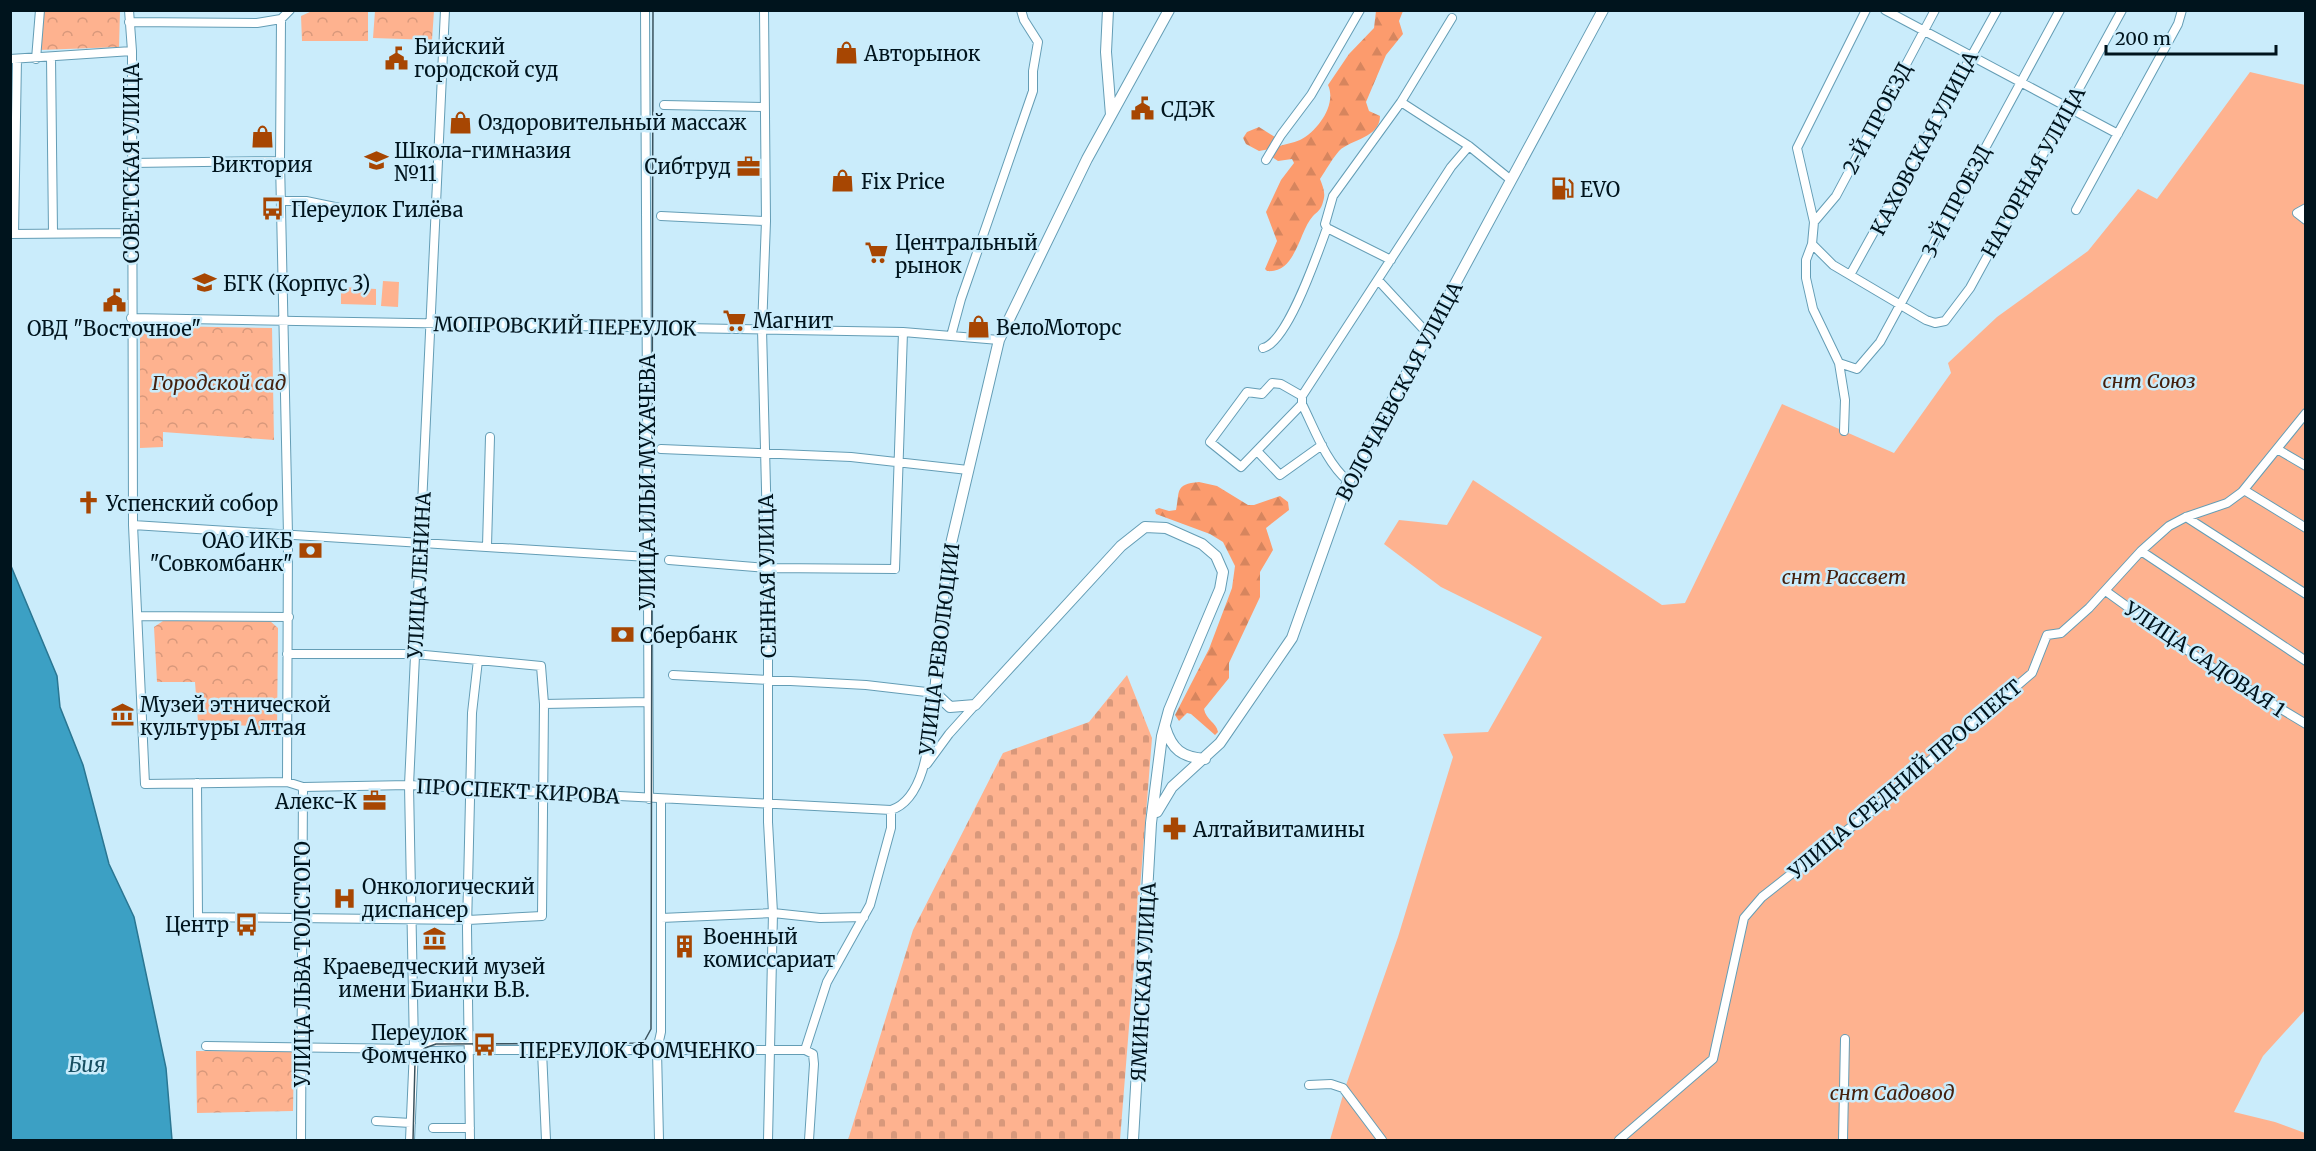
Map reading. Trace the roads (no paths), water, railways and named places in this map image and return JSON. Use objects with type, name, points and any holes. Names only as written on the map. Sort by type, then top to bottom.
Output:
[{"type":"main road","points":[[1108,10],[1106,52],[1111,117]]},
{"type":"main road","points":[[1162,24],[1163,10]]},
{"type":"main road","name":"УЛИЦА РЕВОЛЮЦИИ","points":[[935,693],[946,565],[999,340],[1087,159],[1169,10]]},
{"type":"main road","name":"ВОЛОЧАЕВСКАЯ УЛИЦА","points":[[1152,823],[1172,787],[1220,743],[1292,638],[1348,481],[1603,10]]},
{"type":"main road","name":"ЯМИНСКАЯ УЛИЦА","points":[[975,705],[1137,531],[1152,525],[1166,528],[1202,544],[1216,556],[1223,572],[1220,589],[1178,687],[1165,725],[1152,823],[1133,1140]]},
{"type":"main road","points":[[935,693],[950,707],[975,705]]},
{"type":"main road","points":[[1165,725],[1174,748],[1190,758],[1205,759]]},
{"type":"street","points":[[36,59],[40,10]]},
{"type":"street","name":"СОВЕТСКАЯ УЛИЦА","points":[[129,10],[132,51],[133,525],[145,784]]},
{"type":"street","points":[[129,22],[257,23],[281,19],[290,10]]},
{"type":"street","name":"УЛИЦА ЛЕНИНА","points":[[410,1140],[414,1050],[409,785],[446,10]]},
{"type":"street","name":"УЛИЦА ИЛЬИ МУХАЧЕВА","points":[[645,10],[649,799]]},
{"type":"street","name":"СЕННАЯ УЛИЦА","points":[[764,10],[765,221],[762,329],[768,568],[768,802],[773,913],[768,1140]]},
{"type":"street","points":[[951,336],[961,298],[1033,91],[1033,70],[1038,42],[1024,20],[1021,10]]},
{"type":"street","points":[[1266,160],[1281,135],[1311,95],[1360,10]]},
{"type":"street","points":[[1844,431],[1845,404],[1839,363],[1811,302],[1805,269],[1812,244],[1814,222],[1812,203],[1798,156],[1800,138],[1866,10]]},
{"type":"street","points":[[1885,10],[2118,134]]},
{"type":"street","name":"2-Й ПРОЕЗД","points":[[1814,222],[1836,196],[1935,10]]},
{"type":"street","name":"КАХОВСКАЯ УЛИЦА","points":[[1850,275],[1997,10]]},
{"type":"street","name":"3-Й ПРОЕЗД","points":[[1839,363],[1855,369],[1863,366],[1880,342],[2060,10]]},
{"type":"street","name":"НАГОРНАЯ УЛИЦА","points":[[1901,305],[1935,323],[1948,319],[1970,288],[2122,10]]},
{"type":"street","points":[[2076,210],[2178,24],[2182,10]]},
{"type":"street","points":[[1263,348],[1274,342],[1291,314],[1315,264],[1327,228],[1325,224],[1333,196],[1401,102],[1452,18]]},
{"type":"street","points":[[281,19],[280,161],[289,617],[287,782]]},
{"type":"street","points":[[131,233],[12,234],[14,59],[132,51]]},
{"type":"street","points":[[51,57],[53,233]]},
{"type":"street","points":[[1401,102],[1469,146],[1511,180]]},
{"type":"street","points":[[664,105],[763,107]]},
{"type":"street","points":[[1348,481],[1334,467],[1302,400],[1281,384],[1272,383],[1262,394],[1247,392],[1210,442],[1241,467],[1258,452],[1302,400],[1451,167],[1469,146]]},
{"type":"street","points":[[132,163],[280,161]]},
{"type":"street","points":[[281,201],[306,201],[369,214]]},
{"type":"street","points":[[2306,208],[2297,213],[2306,220]]},
{"type":"street","points":[[661,216],[765,221]]},
{"type":"street","points":[[1327,228],[1391,260]]},
{"type":"street","points":[[1812,244],[1825,260],[1901,305]]},
{"type":"street","points":[[1378,280],[1428,333]]},
{"type":"street","name":"МОПРОВСКИЙ ПЕРЕУЛОК","points":[[131,318],[903,332],[999,340]]},
{"type":"street","points":[[669,560],[768,568],[895,569],[903,332]]},
{"type":"street","name":"УЛИЦА СРЕДНИЙ ПРОСПЕКТ","points":[[1619,1140],[1713,1059],[1744,918],[1762,897],[1869,813],[2032,673],[2047,635],[2061,633],[2107,592],[2141,551],[2169,526],[2186,517],[2227,503],[2244,490],[2306,413]]},
{"type":"street","points":[[487,546],[490,437]]},
{"type":"street","points":[[1258,452],[1280,476],[1322,445]]},
{"type":"street","points":[[661,449],[765,452],[898,461],[968,470]]},
{"type":"street","points":[[2277,449],[2306,466]]},
{"type":"street","points":[[2244,490],[2306,528]]},
{"type":"street","points":[[2186,517],[2306,594]]},
{"type":"street","points":[[133,525],[648,557]]},
{"type":"street","points":[[2141,551],[2306,661]]},
{"type":"street","name":"УЛИЦА САДОВАЯ 1","points":[[2107,592],[2253,695],[2306,724]]},
{"type":"street","points":[[138,616],[289,617]]},
{"type":"street","points":[[197,783],[198,916],[468,920],[542,916],[544,704],[541,666],[414,654],[287,654]]},
{"type":"street","points":[[470,1140],[468,920],[472,713],[478,660]]},
{"type":"street","points":[[673,675],[866,685],[935,693]]},
{"type":"street","name":"УЛИЦА РЕВОЛЮЦИИ","points":[[891,810],[905,802],[925,767],[935,693]]},
{"type":"street","points":[[544,704],[648,702]]},
{"type":"street","points":[[925,767],[949,734],[975,705]]},
{"type":"street","name":"ПРОСПЕКТ КИРОВА","points":[[145,784],[287,782],[303,787],[409,785],[891,810]]},
{"type":"street","name":"УЛИЦА ЛЬВА ТОЛСТОГО","points":[[301,1140],[303,787]]},
{"type":"street","points":[[659,1140],[657,1050],[661,1032],[661,799]]},
{"type":"street","points":[[809,1140],[814,1058],[812,1052],[805,1050],[830,976],[870,905],[889,837],[891,810]]},
{"type":"street","points":[[661,918],[773,913],[820,918],[864,917]]},
{"type":"street","points":[[1843,1140],[1845,1039]]},
{"type":"street","name":"ПЕРЕУЛОК ФОМЧЕНКО","points":[[206,1046],[414,1050],[427,1042],[542,1052],[805,1050]]},
{"type":"street","points":[[542,1052],[546,1140]]},
{"type":"street","points":[[1309,1085],[1331,1084],[1343,1088],[1382,1140]]},
{"type":"street","points":[[376,1121],[411,1123]]},
{"type":"street","points":[[433,1128],[470,1128]]},
{"type":"water","name":"Бия","points":[[11,566],[57,676],[60,707],[83,765],[109,864],[134,917],[166,1068],[172,1140],[11,1140]]},
{"type":"tram line","points":[[413,1140],[415,1062],[425,1048],[436,1044],[635,1043],[645,1040],[651,1029],[653,10]]},
{"type":"place","name":"Авторынок","points":[[846,53]]},
{"type":"place","name":"Бийский городской суд","points":[[396,58]]},
{"type":"place","name":"СДЭК","points":[[1143,109]]},
{"type":"place","name":"Оздоровительный массаж","points":[[460,122]]},
{"type":"place","name":"Виктория","points":[[262,136]]},
{"type":"place","name":"Школа-гимназия №11","points":[[376,161]]},
{"type":"place","name":"Сибтруд","points":[[749,166]]},
{"type":"place","name":"Fix Price","points":[[843,181]]},
{"type":"place","name":"EVO","points":[[1562,189]]},
{"type":"place","name":"Переулок Гилёва","points":[[273,209]]},
{"type":"place","name":"Центральный рынок","points":[[877,253]]},
{"type":"place","name":"БГК (Корпус 3)","points":[[205,283]]},
{"type":"place","name":"ОВД \"Восточное\"","points":[[114,301]]},
{"type":"place","name":"Магнит","points":[[735,320]]},
{"type":"place","name":"ВелоМоторс","points":[[978,327]]},
{"type":"place","name":"Успенский собор","points":[[88,503]]},
{"type":"place","name":"ОАО ИКБ \"Совкомбанк\"","points":[[311,551]]},
{"type":"place","name":"Сбербанк","points":[[622,635]]},
{"type":"place","name":"Музей этнической культуры Алтая","points":[[122,715]]},
{"type":"place","name":"Алекс-К","points":[[375,801]]},
{"type":"place","name":"Алтайвитамины","points":[[1175,829]]},
{"type":"place","name":"Онкологический диспансер","points":[[344,898]]},
{"type":"place","name":"Центр","points":[[247,924]]},
{"type":"place","name":"Краеведческий музей имени Бианки В.В.","points":[[434,939]]},
{"type":"place","name":"Военный комиссариат","points":[[685,947]]},
{"type":"place","name":"Переулок Фомченко","points":[[485,1044]]},
{"type":"park label","name":"снт Союз","points":[[2149,380]]},
{"type":"park label","name":"Городской сад","points":[[219,382]]},
{"type":"park label","name":"снт Рассвет","points":[[1844,576]]},
{"type":"park label","name":"снт Садовод","points":[[1892,1092]]}]
